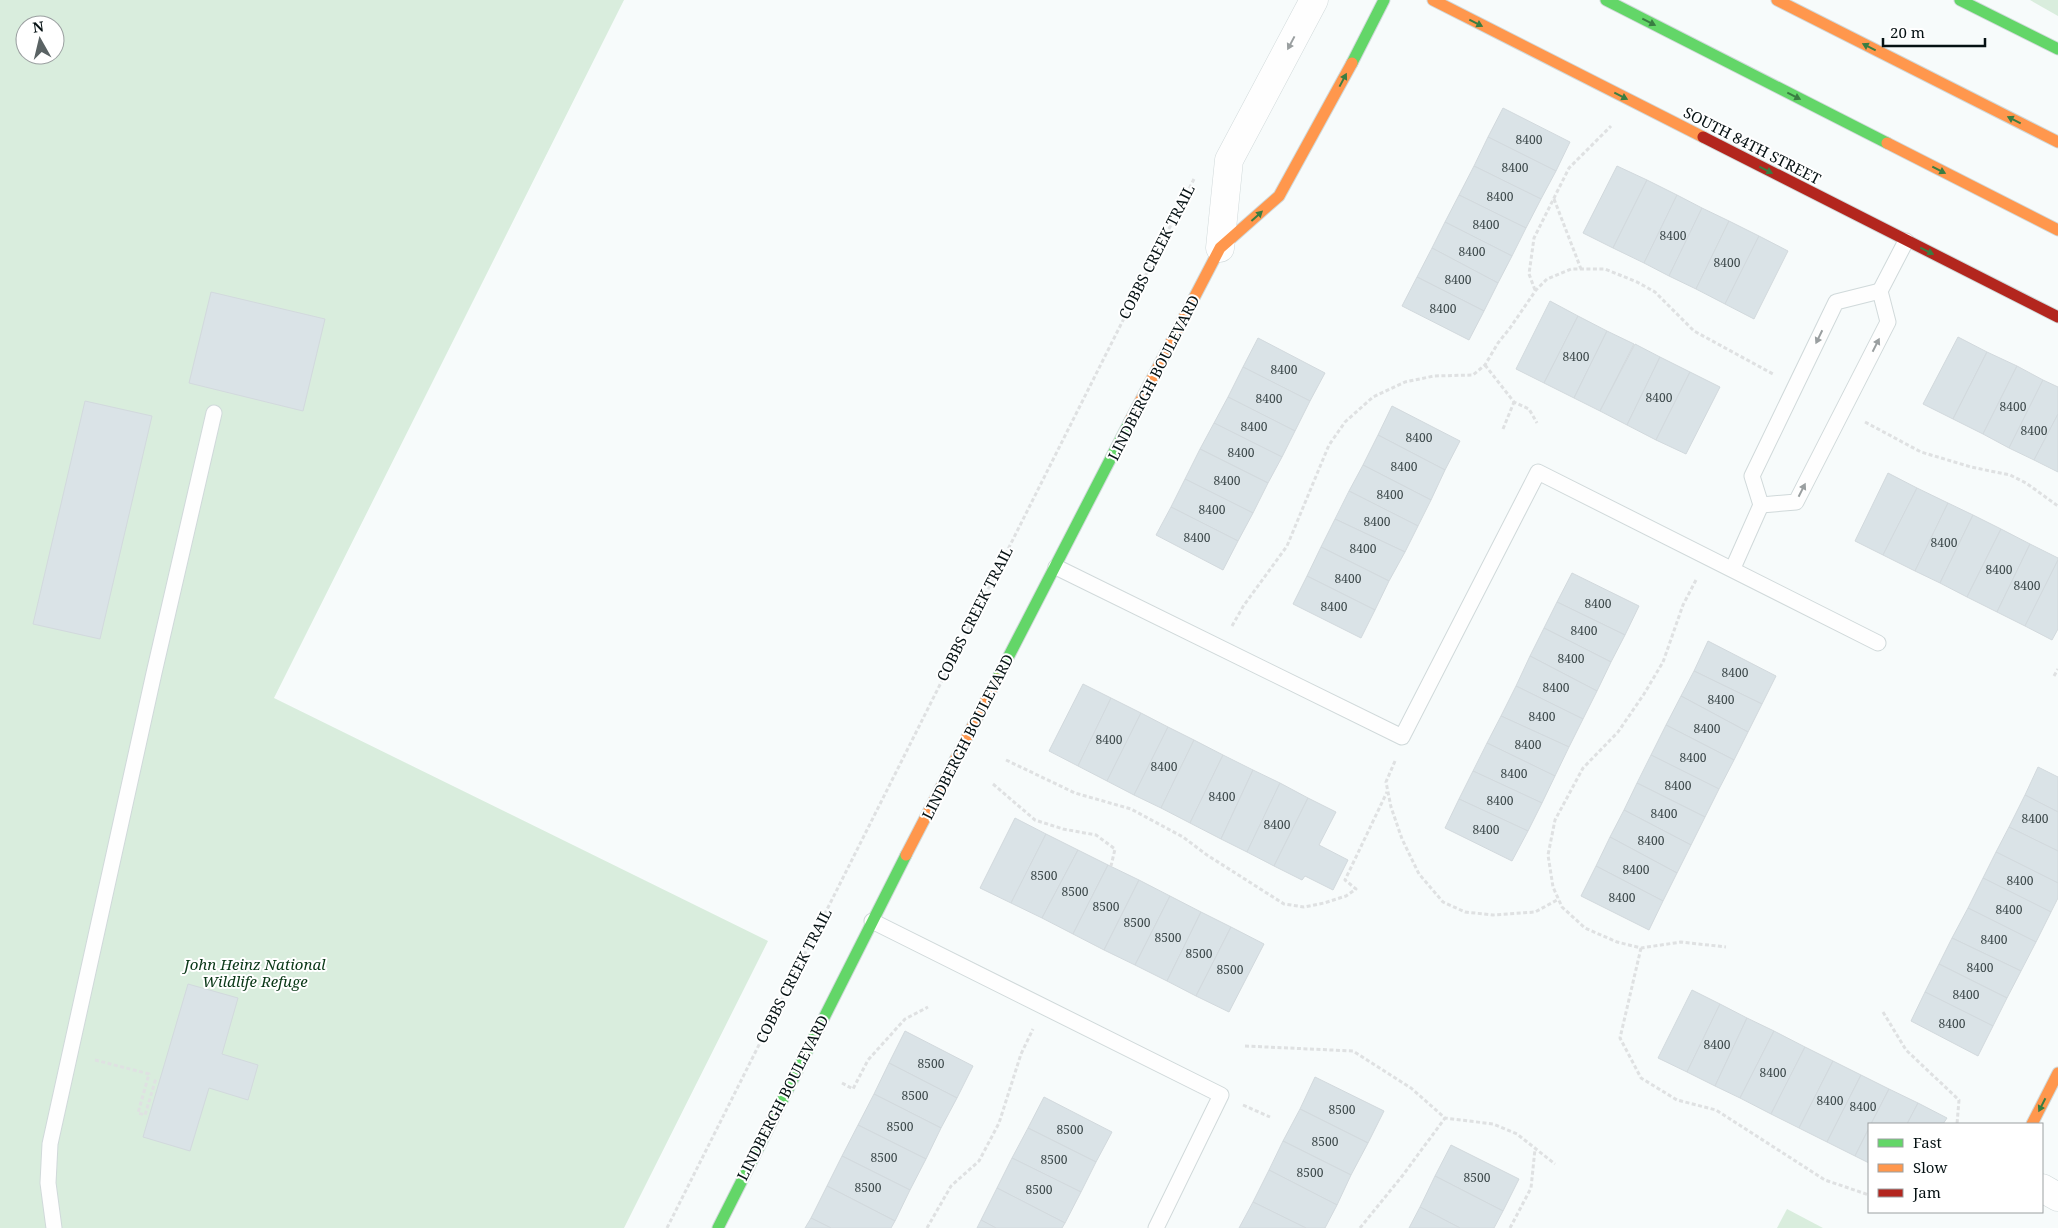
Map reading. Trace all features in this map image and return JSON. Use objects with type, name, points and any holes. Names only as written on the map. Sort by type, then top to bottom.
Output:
[{"type":"street","name":"LINDBERGH BOULEVARD","points":[[1220,248],[1229,160],[1314,0]]},
{"type":"street","name":"LINDBERGH BOULEVARD","points":[[718,1228],[872,921],[1220,248],[1279,196],[1322,120],[1384,0]]},
{"type":"street","name":"SOUTH 84TH STREET","points":[[1433,0],[2058,318]]},
{"type":"street","points":[[1606,0],[2058,230]]},
{"type":"street","points":[[1776,0],[2058,142]]},
{"type":"street","points":[[1960,0],[2058,49]]},
{"type":"street","points":[[2033,1123],[2056,1083]]},
{"type":"street","points":[[2043,1189],[2058,1197]]},
{"type":"lane","points":[[1761,505],[1796,502],[1888,322],[1880,291],[1906,241]]},
{"type":"lane","points":[[1733,568],[1761,505],[1752,476],[1836,302],[1880,291]]},
{"type":"lane","points":[[54,1228],[48,1183],[50,1144],[154,673],[214,413]]},
{"type":"lane","points":[[1056,566],[1402,737],[1538,472],[1733,568],[1878,643]]},
{"type":"lane","points":[[872,921],[1221,1095],[1156,1228]]},
{"type":"path","points":[[1536,290],[1529,274],[1534,238],[1569,168],[1612,126]]},
{"type":"path","name":"COBBS CREEK TRAIL","points":[[667,1228],[1194,178]]},
{"type":"path","points":[[1554,198],[1581,269]]},
{"type":"path","points":[[1244,605],[1287,546],[1329,445],[1345,422],[1373,397],[1405,382],[1434,376],[1473,375],[1485,364],[1536,290],[1547,279],[1571,269],[1605,269],[1655,292],[1694,331],[1756,364]]},
{"type":"path","points":[[1485,364],[1514,402],[1529,408],[1537,424]]},
{"type":"path","points":[[1503,429],[1514,402]]},
{"type":"path","points":[[1884,432],[1921,452],[1971,467],[2010,475],[2026,483],[2058,506]]},
{"type":"path","points":[[1683,605],[1663,662],[1644,694],[1618,732],[1583,768],[1555,820],[1548,855],[1553,887],[1562,907],[1585,928],[1617,942],[1641,948],[1681,942],[1726,947]]},
{"type":"path","points":[[2054,676],[2058,669]]},
{"type":"path","points":[[1402,737],[1386,782],[1387,792],[1402,839],[1419,874],[1443,902],[1466,912],[1492,916],[1536,912],[1558,899]]},
{"type":"path","points":[[1006,760],[1074,793],[1131,809],[1183,837],[1214,860],[1284,904],[1304,907],[1346,896],[1356,888],[1345,880],[1387,792]]},
{"type":"path","points":[[993,784],[1035,820],[1063,829],[1096,835],[1115,849],[1111,866]]},
{"type":"path","points":[[1641,948],[1620,1038],[1642,1078],[1677,1100],[1716,1110],[1825,1180],[1868,1195]]},
{"type":"path","points":[[842,1084],[853,1089],[868,1060],[905,1019],[928,1007]]},
{"type":"path","points":[[1883,1012],[1906,1050],[1959,1100],[1957,1123]]},
{"type":"path","points":[[1245,1046],[1353,1051],[1411,1088],[1445,1118],[1494,1124],[1517,1134],[1555,1164]]},
{"type":"path","points":[[927,1228],[951,1186],[979,1161],[999,1123],[1021,1054]]},
{"type":"path","points":[[114,1065],[149,1074],[138,1113],[145,1115],[156,1078]]},
{"type":"path","points":[[1360,1228],[1403,1175],[1445,1118]]},
{"type":"path","points":[[1510,1228],[1531,1188],[1535,1149]]},
{"type":"green space","name":"John Heinz National Wildlife Refuge","points":[[0,0],[624,0],[274,698],[768,941],[624,1228],[0,1228]]},
{"type":"green space","points":[[2030,0],[2058,0],[2058,16]]},
{"type":"green space","points":[[1787,1209],[1823,1228],[1777,1228]]},
{"type":"building","points":[[1503,108],[1570,142],[1556,171],[1488,137]]},
{"type":"building","points":[[1488,137],[1556,171],[1541,199],[1474,166]]},
{"type":"building","points":[[1474,166],[1541,199],[1526,228],[1459,195]]},
{"type":"building","points":[[1617,166],[1647,180],[1613,248],[1583,233]]},
{"type":"building","points":[[1647,180],[1677,195],[1644,263],[1613,248]]},
{"type":"building","points":[[1459,195],[1526,228],[1512,256],[1445,222]]},
{"type":"building","points":[[1677,195],[1702,208],[1669,276],[1644,263]]},
{"type":"building","points":[[1702,208],[1729,221],[1696,289],[1669,276]]},
{"type":"building","points":[[1729,221],[1759,236],[1725,304],[1696,289]]},
{"type":"building","points":[[1445,222],[1512,256],[1498,283],[1432,248]]},
{"type":"building","points":[[1759,236],[1788,251],[1754,319],[1725,304]]},
{"type":"building","points":[[1432,248],[1498,283],[1484,311],[1417,277]]},
{"type":"building","points":[[1417,277],[1484,311],[1469,340],[1402,306]]},
{"type":"building","points":[[211,292],[325,319],[303,411],[189,383]]},
{"type":"building","points":[[1550,301],[1578,316],[1544,383],[1516,369]]},
{"type":"building","points":[[1578,316],[1607,331],[1574,398],[1544,383]]},
{"type":"building","points":[[1607,331],[1634,344],[1600,411],[1574,398]]},
{"type":"building","points":[[1958,337],[1987,352],[1953,419],[1923,404]]},
{"type":"building","points":[[1258,338],[1325,373],[1310,401],[1243,367]]},
{"type":"building","points":[[1635,344],[1660,357],[1627,425],[1600,411]]},
{"type":"building","points":[[1987,352],[2017,366],[1983,434],[1953,419]]},
{"type":"building","points":[[1660,357],[1690,372],[1656,440],[1627,425]]},
{"type":"building","points":[[2017,366],[2043,380],[2009,448],[1983,434]]},
{"type":"building","points":[[1243,367],[1310,401],[1295,431],[1228,397]]},
{"type":"building","points":[[1690,372],[1720,387],[1686,454],[1656,440]]},
{"type":"building","points":[[2043,380],[2058,387],[2058,414],[2034,460],[2009,448]]},
{"type":"building","points":[[1228,397],[1295,431],[1282,457],[1214,423]]},
{"type":"building","points":[[85,401],[152,416],[100,639],[33,624]]},
{"type":"building","points":[[1392,406],[1460,441],[1445,470],[1378,435]]},
{"type":"building","points":[[2058,414],[2058,472],[2034,460]]},
{"type":"building","points":[[1214,423],[1282,457],[1268,483],[1200,449]]},
{"type":"building","points":[[1378,435],[1445,470],[1431,500],[1363,465]]},
{"type":"building","points":[[1200,449],[1268,483],[1253,513],[1185,479]]},
{"type":"building","points":[[1363,465],[1431,500],[1418,526],[1349,491]]},
{"type":"building","points":[[1888,473],[1917,488],[1883,555],[1855,541]]},
{"type":"building","points":[[1185,479],[1253,513],[1238,541],[1171,507]]},
{"type":"building","points":[[1917,488],[1948,503],[1915,571],[1883,555]]},
{"type":"building","points":[[1349,491],[1418,526],[1405,552],[1335,519]]},
{"type":"building","points":[[1948,503],[1973,515],[1940,583],[1915,571]]},
{"type":"building","points":[[1171,507],[1238,541],[1223,570],[1156,535]]},
{"type":"building","points":[[1973,515],[2001,529],[1967,597],[1940,583]]},
{"type":"building","points":[[1335,519],[1405,552],[1389,581],[1321,547]]},
{"type":"building","points":[[2001,529],[2030,544],[1997,612],[1967,597]]},
{"type":"building","points":[[2030,544],[2058,558],[2058,560],[2025,626],[1997,612]]},
{"type":"building","points":[[1321,547],[1389,581],[1375,610],[1307,576]]},
{"type":"building","points":[[2058,560],[2058,629],[2052,640],[2025,626]]},
{"type":"building","points":[[1572,573],[1639,606],[1625,635],[1557,602]]},
{"type":"building","points":[[1307,576],[1375,610],[1361,638],[1293,604]]},
{"type":"building","points":[[1557,602],[1625,635],[1611,662],[1544,628]]},
{"type":"building","points":[[1544,628],[1611,662],[1597,691],[1530,656]]},
{"type":"building","points":[[1708,641],[1776,676],[1762,704],[1694,671]]},
{"type":"building","points":[[1530,656],[1597,691],[1583,719],[1516,686]]},
{"type":"building","points":[[1694,671],[1762,704],[1748,732],[1681,696]]},
{"type":"building","points":[[1083,684],[1111,698],[1078,766],[1049,751]]},
{"type":"building","points":[[1516,686],[1583,719],[1569,747],[1501,716]]},
{"type":"building","points":[[1681,696],[1748,732],[1734,760],[1666,725]]},
{"type":"building","points":[[1111,698],[1141,713],[1107,781],[1078,766]]},
{"type":"building","points":[[1141,713],[1168,727],[1134,795],[1107,781]]},
{"type":"building","points":[[1501,716],[1569,747],[1555,776],[1487,743]]},
{"type":"building","points":[[1666,725],[1734,760],[1719,789],[1651,755]]},
{"type":"building","points":[[1168,727],[1194,740],[1161,808],[1134,795]]},
{"type":"building","points":[[1194,740],[1223,755],[1190,823],[1161,808]]},
{"type":"building","points":[[1487,743],[1555,776],[1542,803],[1473,771]]},
{"type":"building","points":[[1223,755],[1253,770],[1221,839],[1190,823]]},
{"type":"building","points":[[1651,755],[1719,789],[1705,817],[1637,783]]},
{"type":"building","points":[[2038,767],[2058,777],[2058,812],[2025,795]]},
{"type":"building","points":[[1253,770],[1280,783],[1247,852],[1221,839]]},
{"type":"building","points":[[1473,771],[1542,803],[1528,831],[1459,799]]},
{"type":"building","points":[[1280,783],[1308,798],[1274,866],[1247,852]]},
{"type":"building","points":[[1637,783],[1705,817],[1691,845],[1624,810]]},
{"type":"building","points":[[2025,795],[2058,812],[2058,851],[2009,827]]},
{"type":"building","points":[[1308,798],[1336,812],[1319,845],[1348,860],[1333,890],[1305,876],[1302,880],[1274,866]]},
{"type":"building","points":[[1459,799],[1528,831],[1512,861],[1445,828]]},
{"type":"building","points":[[1624,810],[1691,845],[1677,873],[1610,837]]},
{"type":"building","points":[[1015,818],[1046,834],[1011,903],[980,888]]},
{"type":"building","points":[[2009,827],[2058,851],[2058,883],[1996,852]]},
{"type":"building","points":[[1046,834],[1078,850],[1042,918],[1011,903]]},
{"type":"building","points":[[1610,837],[1677,873],[1663,901],[1596,866]]},
{"type":"building","points":[[1078,850],[1108,865],[1073,934],[1042,918]]},
{"type":"building","points":[[1996,852],[2058,883],[2058,898],[2051,912],[1983,878]]},
{"type":"building","points":[[1108,865],[1139,880],[1104,950],[1073,934]]},
{"type":"building","points":[[1596,866],[1663,901],[1649,930],[1581,896]]},
{"type":"building","points":[[1983,878],[2051,912],[2036,942],[1968,908]]},
{"type":"building","points":[[1139,880],[1170,896],[1135,965],[1104,950]]},
{"type":"building","points":[[1170,896],[1201,912],[1167,981],[1135,965]]},
{"type":"building","points":[[1968,908],[2036,942],[2021,971],[1952,938]]},
{"type":"building","points":[[1201,912],[1231,927],[1196,996],[1167,981]]},
{"type":"building","points":[[1231,927],[1264,944],[1229,1012],[1196,996]]},
{"type":"building","points":[[1952,938],[2021,971],[2007,998],[1939,964]]},
{"type":"building","points":[[1939,964],[2007,998],[1993,1026],[1925,992]]},
{"type":"building","points":[[188,984],[238,998],[222,1054],[258,1065],[248,1100],[209,1088],[190,1151],[143,1137]]},
{"type":"building","points":[[1692,990],[1720,1004],[1687,1072],[1658,1058]]},
{"type":"building","points":[[1925,992],[1993,1026],[1978,1056],[1911,1021]]},
{"type":"building","points":[[1720,1004],[1747,1018],[1715,1086],[1687,1072]]},
{"type":"building","points":[[1747,1018],[1774,1031],[1740,1098],[1715,1086]]},
{"type":"building","points":[[905,1031],[973,1066],[957,1098],[889,1063]]},
{"type":"building","points":[[1774,1031],[1805,1047],[1771,1114],[1740,1098]]},
{"type":"building","points":[[1805,1047],[1833,1061],[1799,1128],[1771,1114]]},
{"type":"building","points":[[1833,1061],[1861,1075],[1827,1142],[1799,1128]]},
{"type":"building","points":[[889,1063],[957,1098],[941,1128],[874,1094]]},
{"type":"building","points":[[1861,1075],[1889,1089],[1872,1123],[1868,1123],[1868,1130],[1855,1156],[1827,1142]]},
{"type":"building","points":[[1315,1077],[1384,1111],[1368,1143],[1300,1109]]},
{"type":"building","points":[[1889,1089],[1918,1103],[1908,1123],[1872,1123]]},
{"type":"building","points":[[874,1094],[941,1128],[926,1159],[858,1125]]},
{"type":"building","points":[[1044,1097],[1112,1132],[1096,1162],[1028,1128]]},
{"type":"building","points":[[1918,1103],[1947,1118],[1944,1123],[1908,1123]]},
{"type":"building","points":[[1300,1109],[1368,1143],[1351,1175],[1283,1141]]},
{"type":"building","points":[[858,1125],[926,1159],[910,1190],[842,1156]]},
{"type":"building","points":[[1028,1128],[1096,1162],[1081,1192],[1012,1158]]},
{"type":"building","points":[[1868,1130],[1868,1162],[1855,1156]]},
{"type":"building","points":[[1283,1141],[1351,1175],[1337,1205],[1269,1170]]},
{"type":"building","points":[[1451,1145],[1519,1179],[1503,1211],[1435,1176]]},
{"type":"building","points":[[842,1156],[910,1190],[895,1221],[827,1186]]},
{"type":"building","points":[[1012,1158],[1081,1192],[1065,1223],[997,1188]]},
{"type":"building","points":[[1269,1170],[1337,1205],[1325,1228],[1306,1228],[1253,1202]]},
{"type":"building","points":[[1435,1176],[1503,1211],[1494,1228],[1460,1228],[1420,1207]]},
{"type":"building","points":[[827,1186],[895,1221],[891,1228],[831,1228],[811,1218]]},
{"type":"building","points":[[997,1188],[1065,1223],[1062,1228],[996,1228],[981,1220]]},
{"type":"building","points":[[1253,1202],[1306,1228],[1239,1228]]},
{"type":"building","points":[[1420,1207],[1460,1228],[1409,1228]]},
{"type":"building","points":[[811,1218],[831,1228],[805,1228]]},
{"type":"building","points":[[981,1220],[996,1228],[977,1228]]},
{"type":"traffic: fast","points":[[1352,63],[1384,0]]},
{"type":"traffic: fast","points":[[1606,0],[1887,143]]},
{"type":"traffic: fast","points":[[1960,0],[2058,49]]},
{"type":"traffic: fast","points":[[997,679],[1130,421]]},
{"type":"traffic: fast","points":[[718,1228],[906,855]]},
{"type":"traffic: slow","points":[[1433,0],[1703,137]]},
{"type":"traffic: slow","points":[[1777,0],[2058,142]]},
{"type":"traffic: slow","points":[[1130,421],[1220,248],[1279,196],[1352,63]]},
{"type":"traffic: slow","points":[[1887,143],[2058,230]]},
{"type":"traffic: slow","points":[[906,855],[997,679]]},
{"type":"traffic: slow","points":[[2033,1123],[2058,1073]]},
{"type":"traffic: jam","points":[[1703,137],[2058,317]]}]
